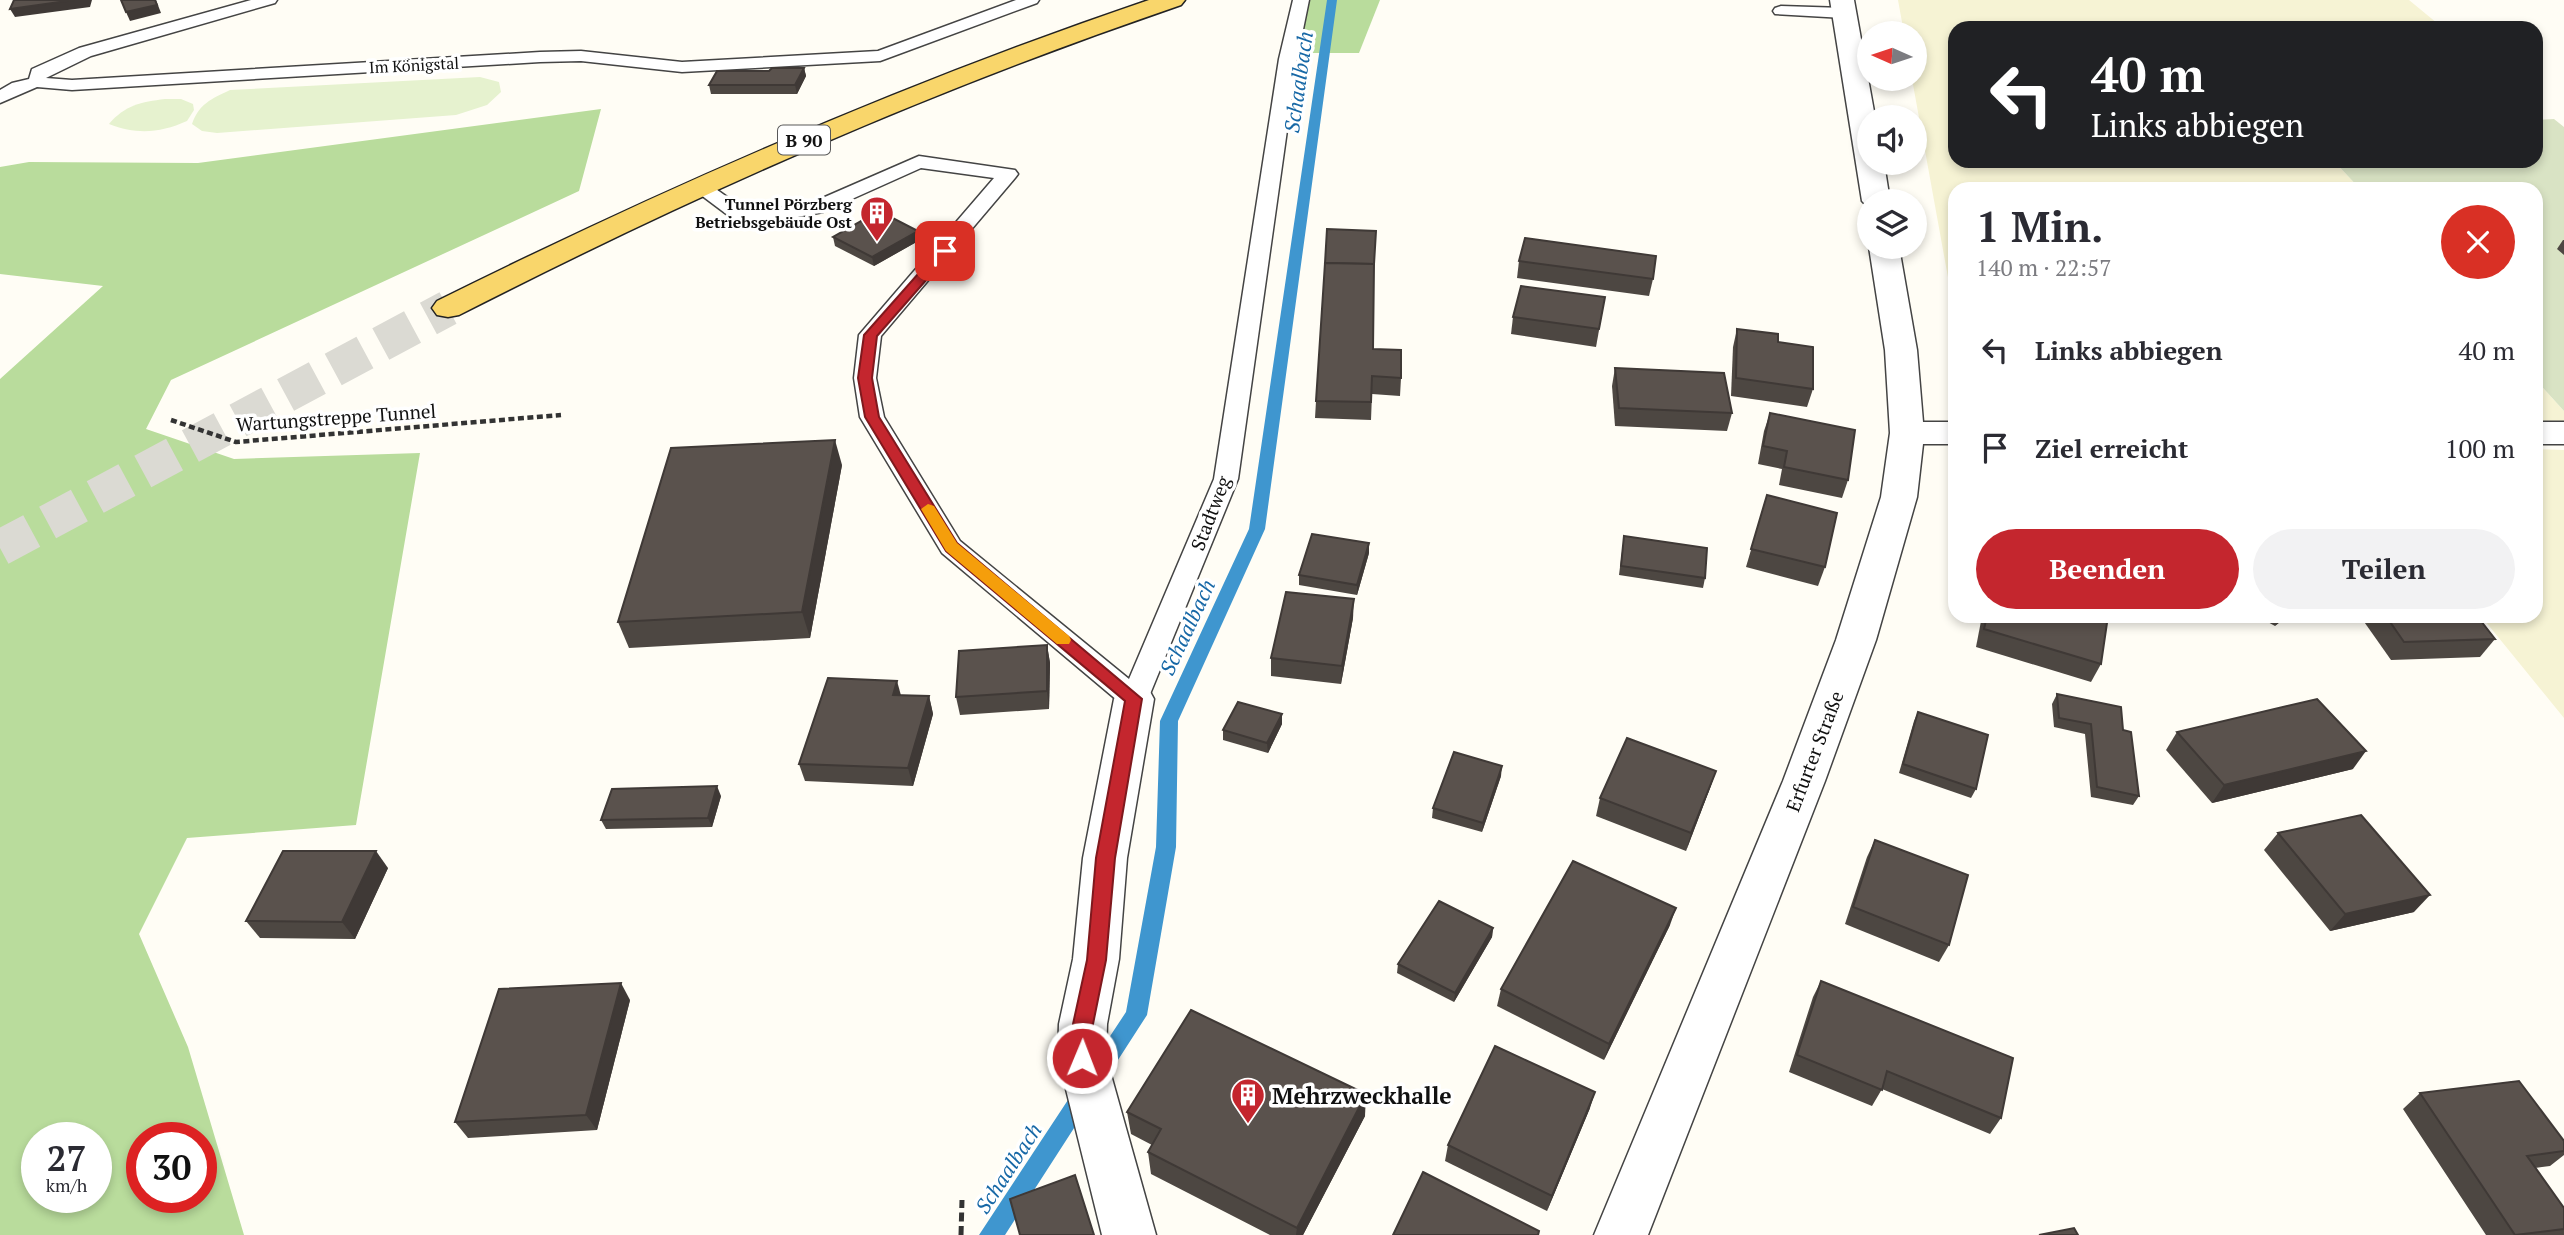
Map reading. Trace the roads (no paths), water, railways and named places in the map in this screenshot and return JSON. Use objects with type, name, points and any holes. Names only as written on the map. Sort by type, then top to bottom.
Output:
[{"type":"main road","name":"B 90","points":[[448,308],[699,186],[843,124],[963,76],[1172,0]]},
{"type":"street","points":[[1843,6],[1860,105]]},
{"type":"street","name":"Erfurter Straße","points":[[1621,1235],[1804,781],[1857,640],[1899,497],[1907,433],[1901,350],[1886,259]]},
{"type":"street","points":[[2543,433],[2564,432]]},
{"type":"street","points":[[1907,433],[1948,433]]},
{"type":"street","name":"Stadtweg","points":[[1129,1235],[1082,1058],[1083,1024],[1096,960],[1105,858],[1134,699]]},
{"type":"lane","points":[[0,98],[18,87],[37,82],[38,73],[85,52],[269,0]]},
{"type":"lane","name":"Im Königstal","points":[[37,82],[72,85],[540,57],[581,56],[682,67],[880,56],[1031,0]]},
{"type":"lane","name":"Stadtweg","points":[[1134,699],[1226,479],[1288,59],[1301,0]]},
{"type":"lane","points":[[1781,11],[1843,6]]},
{"type":"lane","points":[[699,186],[740,215],[768,215],[816,208],[919,162],[1008,174],[870,335],[865,378],[872,417],[951,547],[1134,699]]},
{"type":"waterway","name":"Schaalbach","points":[[991,1235],[1136,1015],[1166,847],[1169,721],[1257,529],[1332,0]]},
{"type":"tunnel","points":[[0,548],[448,308],[446,309]]},
{"type":"place","name":"Tunnel Pörzberg Betriebsgebäude Ost","points":[[877,243]]},
{"type":"place","name":"Mehrzweckhalle","points":[[1248,1125]]}]
